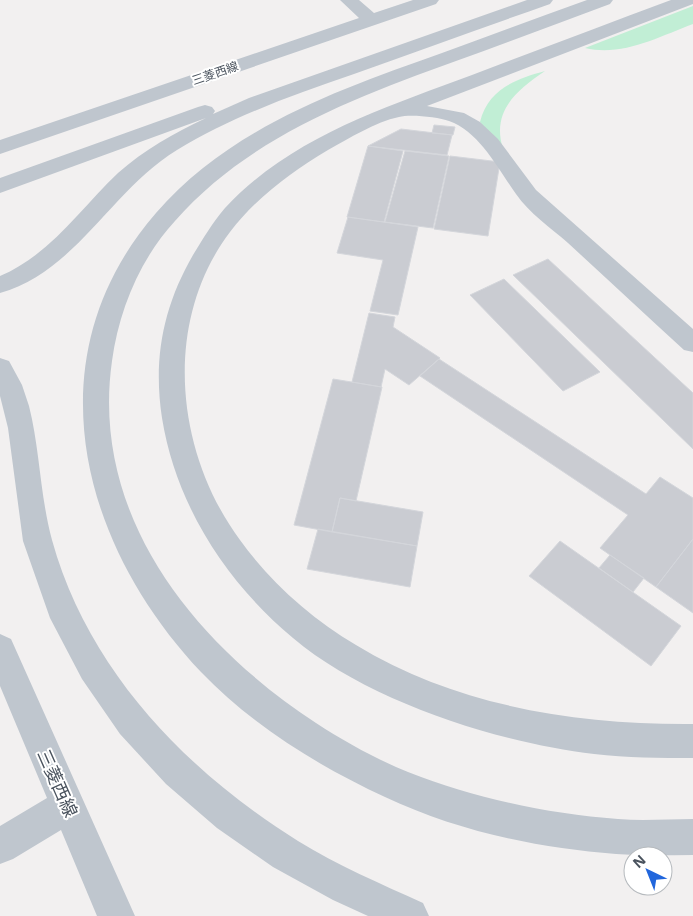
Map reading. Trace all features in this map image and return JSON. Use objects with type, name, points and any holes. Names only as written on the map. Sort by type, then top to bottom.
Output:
[{"type":"street","points":[[348,0],[372,20]]},
{"type":"street","name":"三菱西線","points":[[0,147],[430,0]]},
{"type":"street","points":[[0,174],[497,0]]},
{"type":"street","points":[[0,186],[46,167],[522,0]]},
{"type":"street","points":[[0,285],[14,281],[46,260],[142,164],[178,141],[215,121],[256,102],[544,0]]},
{"type":"street","points":[[604,0],[411,70],[351,95],[257,142],[224,163],[201,181],[154,230],[133,263],[115,299],[108,318],[99,358],[95,401],[97,431],[103,470],[117,518],[136,558],[155,590],[186,632],[213,661],[250,695],[291,726],[353,763],[387,780],[449,804],[496,818],[534,826],[592,834],[651,838],[693,837]]},
{"type":"street","points":[[687,0],[399,109],[342,133],[282,171],[229,219],[199,263],[179,313],[172,350],[171,369],[172,402],[176,430],[187,472],[196,492],[227,547],[266,594],[307,630],[370,669],[442,701],[519,725],[600,738],[640,741],[693,741]]},
{"type":"street","points":[[399,109],[448,115],[462,119],[475,128],[506,163],[509,171],[528,195],[693,343]]},
{"type":"street","points":[[0,368],[11,389],[18,412],[31,511],[43,563],[56,598],[78,643],[112,697],[132,724],[180,775],[238,823],[297,862],[340,886],[410,916]]},
{"type":"street","name":"三菱西線","points":[[0,649],[116,916]]},
{"type":"street","points":[[0,846],[68,806]]},
{"type":"green space","points":[[693,6],[693,24],[626,48],[599,50],[585,48]]},
{"type":"green space","points":[[545,71],[516,94],[509,103],[501,123],[500,136],[503,149],[500,150],[480,122],[489,101],[496,93],[514,82]]},
{"type":"building","points":[[434,125],[455,127],[453,135],[432,133]]},
{"type":"building","points":[[401,129],[452,135],[447,155],[368,146]]},
{"type":"building","points":[[368,146],[403,151],[384,222],[347,217]]},
{"type":"building","points":[[405,151],[449,156],[433,228],[385,222]]},
{"type":"building","points":[[450,156],[500,162],[488,236],[434,229]]},
{"type":"building","points":[[348,217],[418,227],[398,315],[370,311],[383,260],[337,253]]},
{"type":"building","points":[[548,259],[693,393],[693,449],[513,275]]},
{"type":"building","points":[[504,279],[600,372],[563,391],[470,295]]},
{"type":"building","points":[[369,313],[395,317],[393,327],[440,358],[409,385],[385,369],[381,387],[352,382]]},
{"type":"building","points":[[439,359],[646,494],[660,477],[693,498],[693,539],[656,587],[600,548],[628,515],[420,376]]},
{"type":"building","points":[[333,379],[382,387],[356,501],[340,498],[332,532],[294,525]]},
{"type":"building","points":[[340,498],[423,512],[417,546],[332,532]]},
{"type":"building","points":[[318,529],[417,546],[410,587],[307,569]]},
{"type":"building","points":[[693,539],[693,613],[656,587]]},
{"type":"building","points":[[560,541],[681,626],[651,666],[529,576]]},
{"type":"building","points":[[610,555],[644,578],[633,592],[599,568]]}]
